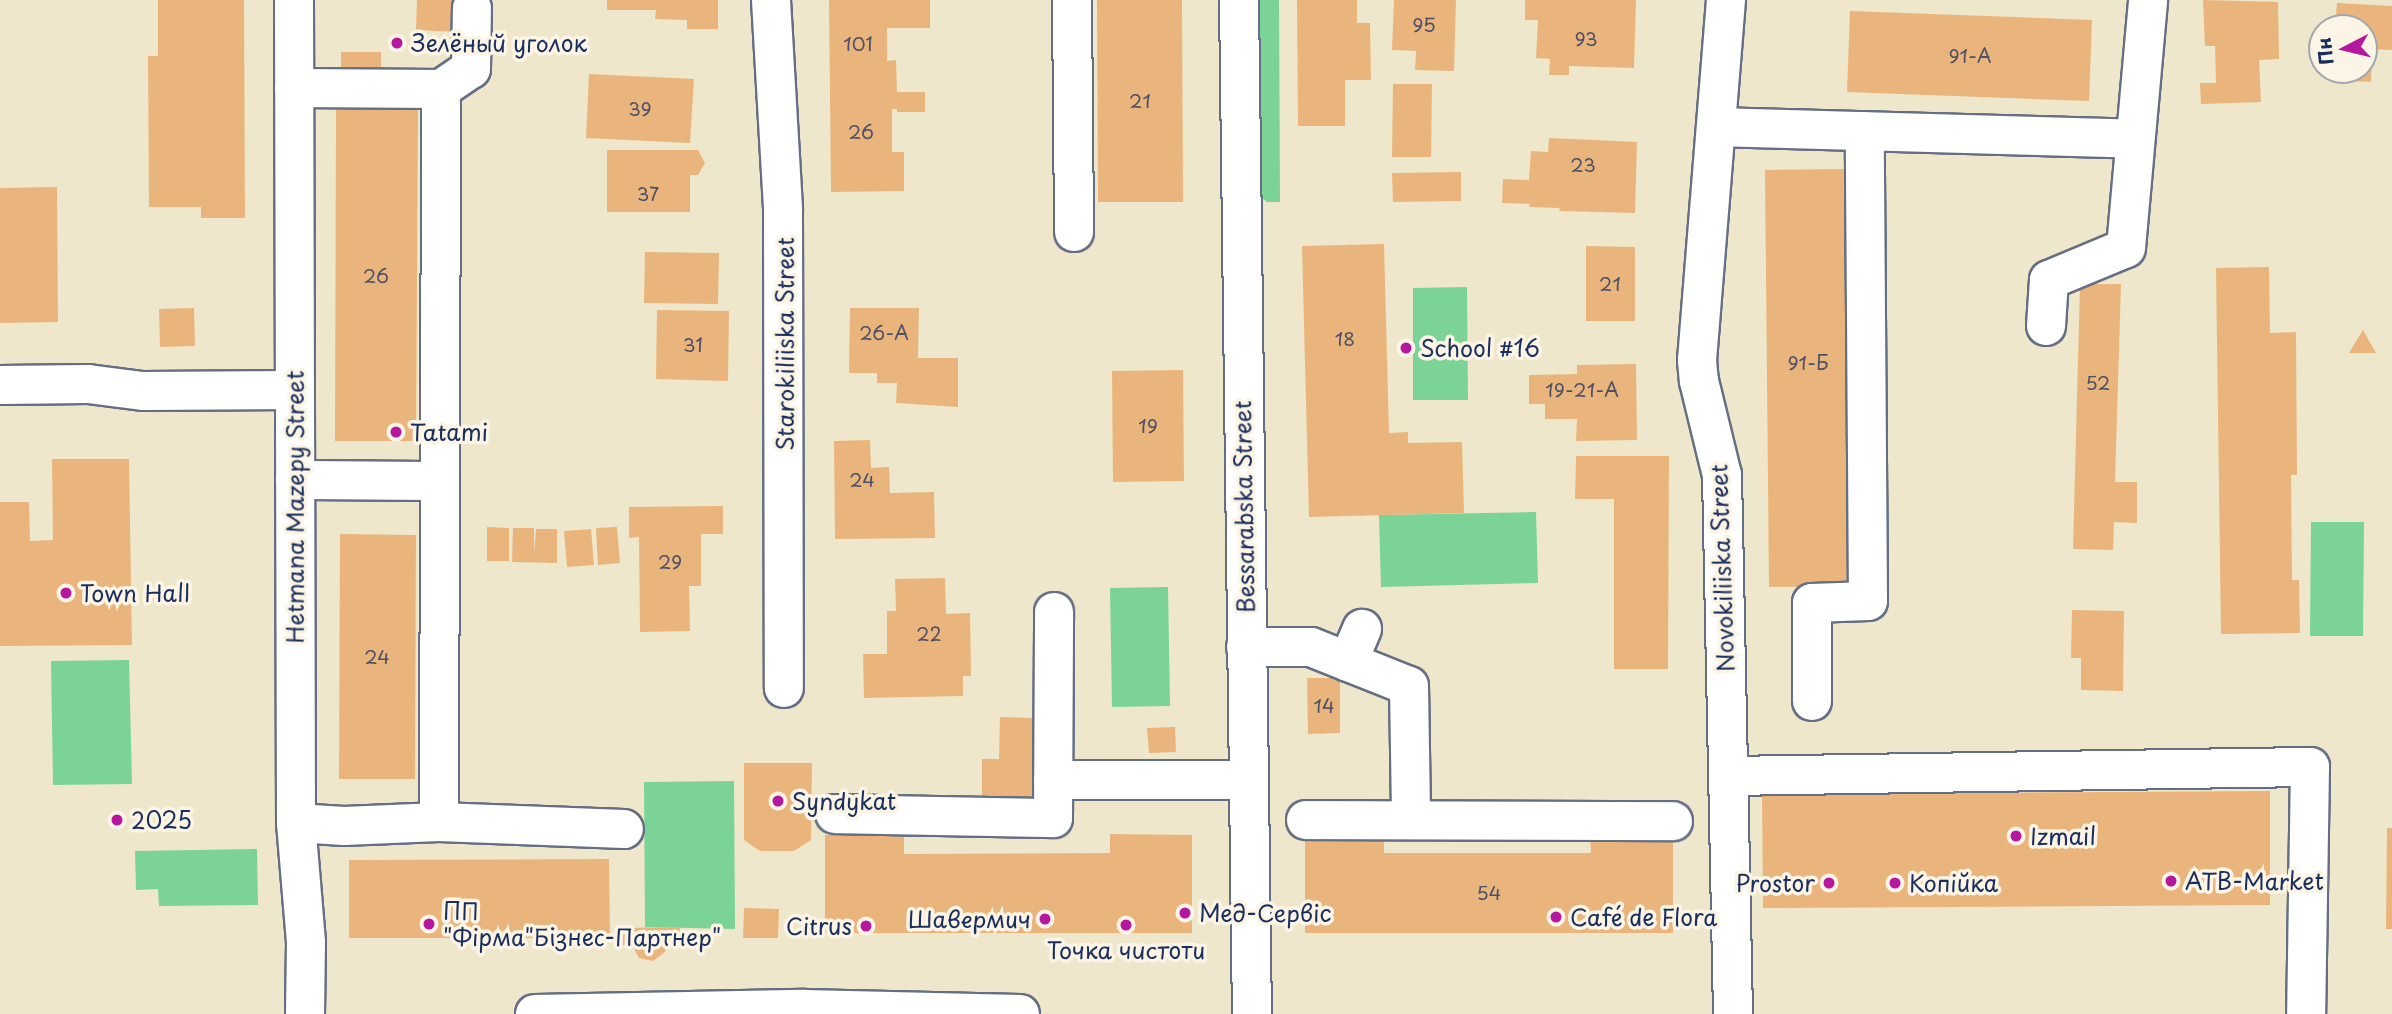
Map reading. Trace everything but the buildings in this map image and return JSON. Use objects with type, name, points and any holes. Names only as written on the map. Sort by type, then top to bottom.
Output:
[{"type":"street","name":"Hetmana Mazepy Street","points":[[294,0],[296,823],[306,942],[306,1014]]},
{"type":"street","name":"Starokiliiska Street","points":[[771,0],[783,211],[786,566],[784,688]]},
{"type":"street","points":[[1072,0],[1074,232]]},
{"type":"street","name":"Bessarabska Street","points":[[1239,0],[1245,647],[1252,1014]]},
{"type":"street","name":"Novokiliiska Street","points":[[1726,0],[1697,360],[1699,381],[1722,475],[1733,1014]]},
{"type":"street","points":[[2046,326],[2049,280],[2126,248],[2148,0]]},
{"type":"street","points":[[294,88],[441,89],[471,69],[472,8]]},
{"type":"street","points":[[439,822],[441,89]]},
{"type":"street","points":[[1716,127],[2135,139]]},
{"type":"street","points":[[1812,701],[1812,603],[1868,601],[1864,131]]},
{"type":"street","points":[[0,385],[88,384],[143,391],[294,390]]},
{"type":"street","points":[[295,480],[440,481]]},
{"type":"street","points":[[835,814],[1053,818],[1054,612]]},
{"type":"street","points":[[1245,647],[1355,646],[1409,686],[1410,820]]},
{"type":"street","points":[[1728,776],[2310,767],[2306,1014]]},
{"type":"street","points":[[1054,780],[1247,780]]},
{"type":"street","points":[[1306,820],[1673,821]]},
{"type":"street","points":[[296,823],[344,826],[439,822],[624,829]]},
{"type":"street","points":[[535,1014],[804,1009],[1020,1014]]},
{"type":"green space","points":[[1256,0],[1279,0],[1280,202],[1267,202],[1259,195]]},
{"type":"green space","points":[[1467,287],[1468,400],[1413,400],[1413,288]]},
{"type":"green space","points":[[1536,512],[1538,583],[1381,587],[1379,515]]},
{"type":"green space","points":[[2311,522],[2364,522],[2363,636],[2310,636]]},
{"type":"green space","points":[[1168,587],[1170,706],[1112,707],[1110,588]]},
{"type":"green space","points":[[129,660],[132,784],[53,785],[51,661]]},
{"type":"green space","points":[[734,781],[735,929],[645,927],[644,782]]},
{"type":"green space","points":[[257,849],[258,905],[159,906],[158,889],[136,890],[135,851]]},
{"type":"place","name":"Зелёный уголок","points":[[397,43]]},
{"type":"place","name":"School #16","points":[[1406,348]]},
{"type":"place","name":"Tatami","points":[[396,432]]},
{"type":"place","name":"Town Hall","points":[[66,593]]},
{"type":"place","name":"Syndykat","points":[[778,801]]},
{"type":"place","name":"2025","points":[[117,820]]},
{"type":"place","name":"Izmail","points":[[2016,836]]},
{"type":"place","name":"ATB-Market","points":[[2171,881]]},
{"type":"place","name":"Prostor","points":[[1829,883]]},
{"type":"place","name":"Копійка","points":[[1895,883]]},
{"type":"place","name":"Мед-Сервіс","points":[[1185,913]]},
{"type":"place","name":"Café de Flora","points":[[1556,917]]},
{"type":"place","name":"Шавермич","points":[[1045,919]]},
{"type":"place","name":"ПП \"Фірма\"Бізнес-Партнер\"","points":[[429,924]]},
{"type":"place","name":"Точка чистоти","points":[[1126,925]]},
{"type":"place","name":"Citrus","points":[[866,926]]}]
